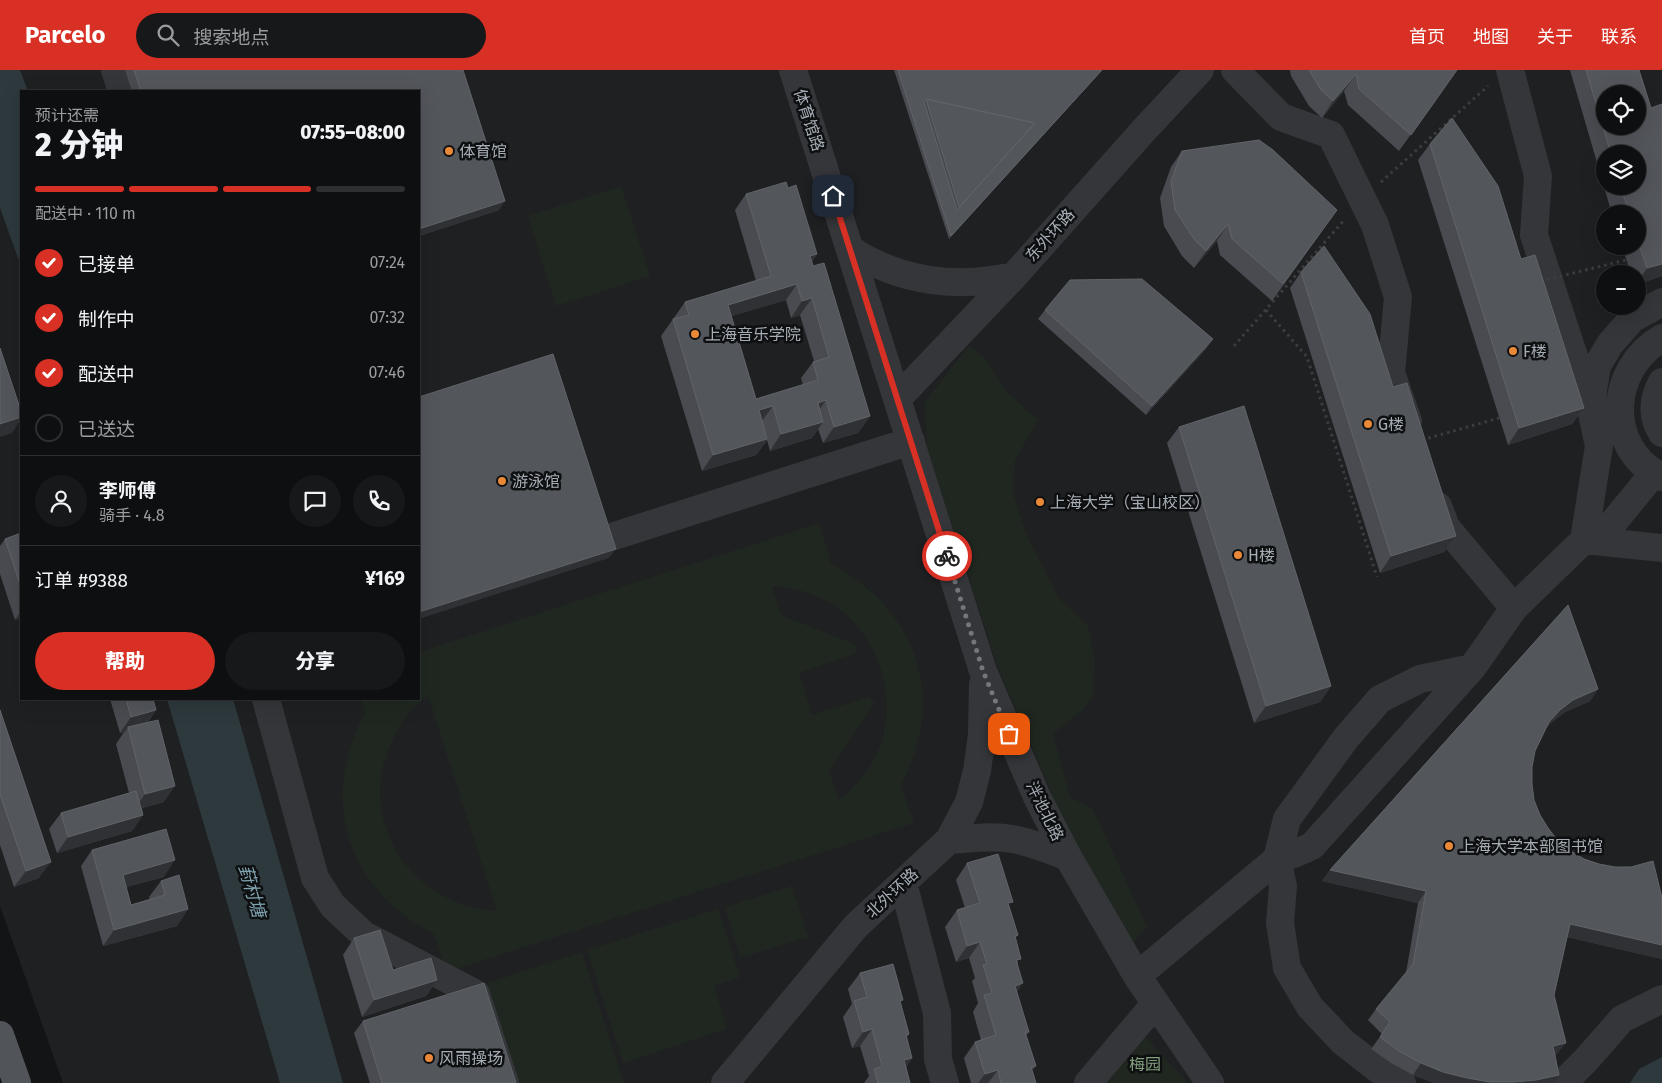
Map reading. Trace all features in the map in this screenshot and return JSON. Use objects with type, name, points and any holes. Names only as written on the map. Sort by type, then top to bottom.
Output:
[{"type":"main road","points":[[0,1035],[17,1083]]},
{"type":"street","points":[[115,70],[122,90]]},
{"type":"street","name":"体育馆路","points":[[794,70],[898,398]]},
{"type":"street","name":"东外环路","points":[[898,398],[1014,276],[1200,70]]},
{"type":"street","points":[[1236,70],[1281,117],[1331,135],[1375,225],[1398,297],[1391,373],[1417,444]]},
{"type":"street","points":[[1137,976],[1277,859],[1312,846],[1472,668],[1514,608],[1591,540],[1658,475],[1645,466],[1627,442],[1603,421],[1534,236],[1538,176],[1510,70]]},
{"type":"street","points":[[850,249],[867,261],[928,281],[972,283],[994,281],[1014,276]]},
{"type":"street","points":[[1591,540],[1603,421],[1592,390],[1597,366],[1610,344],[1632,320],[1662,302]]},
{"type":"street","points":[[1610,344],[1634,361]]},
{"type":"street","points":[[1603,421],[1620,412],[1624,380],[1634,361],[1641,353],[1660,344]]},
{"type":"street","points":[[1622,390],[1659,390],[1654,404],[1655,417],[1662,432],[1633,452]]},
{"type":"street","name":"泮池北路","points":[[898,398],[983,671],[1037,796],[1068,858],[1137,976],[1210,1083]]},
{"type":"street","points":[[550,558],[911,441]]},
{"type":"street","points":[[1430,482],[1446,528],[1514,608]]},
{"type":"street","points":[[1591,540],[1662,548]]},
{"type":"street","points":[[1402,1083],[1383,1074],[1343,1042],[1310,1007],[1287,968],[1280,923],[1283,886],[1277,859],[1287,819],[1346,738],[1380,699],[1420,679],[1472,668]]},
{"type":"street","name":"北外环路","points":[[725,1083],[856,926],[949,840],[968,802],[977,771],[982,734],[983,671]]},
{"type":"street","points":[[266,700],[315,878],[333,906],[364,935],[476,994],[506,1083]]},
{"type":"street","points":[[949,840],[1011,838],[1036,845],[1068,858]]},
{"type":"street","points":[[903,883],[937,1013],[938,1059],[945,1083]]},
{"type":"street","points":[[1563,1083],[1622,1019],[1662,999]]},
{"type":"street","points":[[1088,1083],[1155,1004]]},
{"type":"path","points":[[1537,282],[1626,260]]},
{"type":"path","points":[[1266,310],[1307,357],[1378,577]]},
{"type":"path","points":[[1417,444],[1498,418]]},
{"type":"shaded area","name":"上海大学（宝山校区）","points":[[0,70],[1662,70],[1662,1083],[63,1083],[0,906]]},
{"type":"green space","points":[[621,186],[650,276],[556,306],[528,216]]},
{"type":"green space","points":[[969,346],[985,358],[1006,391],[1038,420],[1015,460],[1013,493],[1027,536],[1058,597],[1088,626],[1095,662],[1093,697],[1082,710],[1053,734],[1070,797],[1093,809],[1147,927],[1131,945],[1080,859],[999,671],[927,449],[925,401]]},
{"type":"green space","points":[[820,523],[831,564],[861,583],[885,606],[904,631],[916,659],[922,689],[922,720],[915,752],[901,785],[914,823],[446,972],[434,934],[404,915],[380,893],[362,867],[349,839],[343,809],[344,778],[351,746],[365,713],[361,700],[420,700],[420,652]],"holes":[[[772,586],[792,588],[823,599],[843,612],[859,629],[872,648],[881,670],[886,693],[886,716],[882,739],[866,772],[839,801],[829,771],[875,703],[868,697],[812,715],[799,673],[855,654],[857,645],[781,615]],[[428,696],[497,911],[466,906],[440,894],[417,876],[399,855],[387,830],[381,802],[382,773],[391,743],[406,717]]]},
{"type":"green space","points":[[792,886],[808,937],[740,958],[725,907]]},
{"type":"green space","points":[[718,909],[740,977],[714,986],[727,1029],[623,1063],[587,950]]},
{"type":"green space","points":[[582,952],[624,1083],[506,1083],[475,987]]},
{"type":"green space","name":"梅园","points":[[1145,1036],[1188,1083],[1104,1083]]},
{"type":"water","points":[[0,70],[20,70],[28,90],[20,90],[20,263],[0,208]]},
{"type":"water","name":"葑村塘","points":[[167,700],[233,700],[343,1083],[280,1083]]},
{"type":"water","points":[[1662,1057],[1662,1083],[1630,1083],[1639,1069]]},
{"type":"building","name":"体育馆","points":[[134,70],[463,70],[505,201],[420,229],[420,90],[141,90]]},
{"type":"building","points":[[898,70],[1102,70],[951,236]],"holes":[[[926,99],[1035,123],[957,210],[924,102]]]},
{"type":"building","points":[[1309,70],[1457,70],[1411,135],[1359,89],[1356,74],[1333,101],[1321,90]]},
{"type":"building","points":[[1586,70],[1639,70],[1644,85],[1596,85],[1596,104]]},
{"type":"building","points":[[1646,92],[1651,108],[1662,104],[1662,264],[1647,268],[1642,255],[1646,255],[1646,205],[1626,205],[1624,195],[1646,195],[1646,145],[1608,145],[1605,135],[1646,135]]},
{"type":"building","points":[[926,99],[1035,123],[959,207]]},
{"type":"building","name":"F楼","points":[[1452,118],[1498,186],[1521,259],[1535,255],[1584,408],[1519,428],[1430,144]]},
{"type":"building","points":[[1259,140],[1273,150],[1337,210],[1283,284],[1232,239],[1228,224],[1206,251],[1194,239],[1175,210],[1171,181],[1182,151]]},
{"type":"building","name":"上海音乐学院","points":[[786,182],[788,188],[796,185],[817,254],[810,256],[813,266],[824,263],[870,416],[834,427],[826,400],[818,403],[823,422],[781,434],[773,406],[759,410],[767,439],[713,455],[673,319],[689,315],[685,302],[771,276],[746,194]],"holes":[[[797,284],[802,301],[812,298],[829,357],[813,362],[818,380],[756,399],[728,305]]]},
{"type":"building","name":"G楼","points":[[1324,246],[1370,314],[1393,387],[1407,383],[1456,536],[1391,556],[1301,272]]},
{"type":"building","points":[[1142,279],[1213,339],[1152,406],[1045,310],[1070,280]]},
{"type":"building","points":[[0,348],[20,408],[20,417],[0,424]]},
{"type":"building","name":"游泳馆","points":[[553,354],[616,549],[420,612],[420,397]]},
{"type":"building","name":"H楼","points":[[1244,406],[1331,686],[1266,706],[1179,427]]},
{"type":"building","points":[[20,533],[20,584],[5,539]]},
{"type":"building","name":"上海大学本部图书馆","points":[[1568,605],[1598,689],[1573,700],[1549,722],[1535,751],[1532,767],[1534,800],[1540,815],[1558,841],[1584,859],[1615,867],[1631,867],[1653,861],[1662,898],[1662,945],[1570,924],[1554,995],[1566,1043],[1553,1046],[1559,1075],[1513,1082],[1490,1082],[1467,1078],[1443,1072],[1421,1063],[1399,1051],[1380,1037],[1390,1022],[1376,1009],[1413,964],[1426,891],[1330,870]]},
{"type":"building","points":[[126,700],[153,700],[156,710],[131,717]]},
{"type":"building","points":[[0,710],[51,862],[26,871],[0,794]]},
{"type":"building","points":[[158,720],[175,786],[145,794],[128,727]]},
{"type":"building","points":[[136,791],[143,815],[68,837],[61,813]]},
{"type":"building","points":[[166,829],[175,860],[123,875],[131,905],[165,895],[161,881],[179,875],[188,909],[114,930],[92,850]]},
{"type":"building","points":[[998,854],[1013,902],[1008,903],[1018,935],[1015,936],[1021,959],[1016,960],[1023,983],[1015,986],[1029,1032],[1025,1032],[1036,1066],[1031,1067],[1036,1083],[1001,1083],[998,1070],[985,1074],[975,1042],[996,1035],[984,995],[992,993],[983,965],[987,964],[980,942],[967,946],[957,910],[980,903],[967,863]]},
{"type":"building","points":[[380,930],[393,970],[431,958],[437,980],[374,1000],[354,938]]},
{"type":"building","points":[[893,964],[903,1000],[900,1001],[909,1034],[906,1035],[912,1058],[904,1060],[910,1083],[878,1083],[874,1069],[882,1066],[872,1029],[863,1032],[854,1001],[867,997],[860,973]]},
{"type":"building","name":"风雨操场","points":[[484,983],[516,1083],[382,1083],[363,1021]]},
{"type":"way so far","points":[[947,556],[983,671],[1009,734]]},
{"type":"place","name":"体育馆","points":[[449,151]]},
{"type":"place","name":"上海音乐学院","points":[[695,334]]},
{"type":"place","name":"F楼","points":[[1513,351]]},
{"type":"place","name":"G楼","points":[[1368,424]]},
{"type":"place","name":"游泳馆","points":[[502,481]]},
{"type":"place","name":"上海大学（宝山校区）","points":[[1040,502]]},
{"type":"place","name":"H楼","points":[[1238,555]]},
{"type":"place","name":"上海大学本部图书馆","points":[[1449,846]]},
{"type":"place","name":"风雨操场","points":[[429,1058]]},
{"type":"route","points":[[833,196],[947,556]]}]
